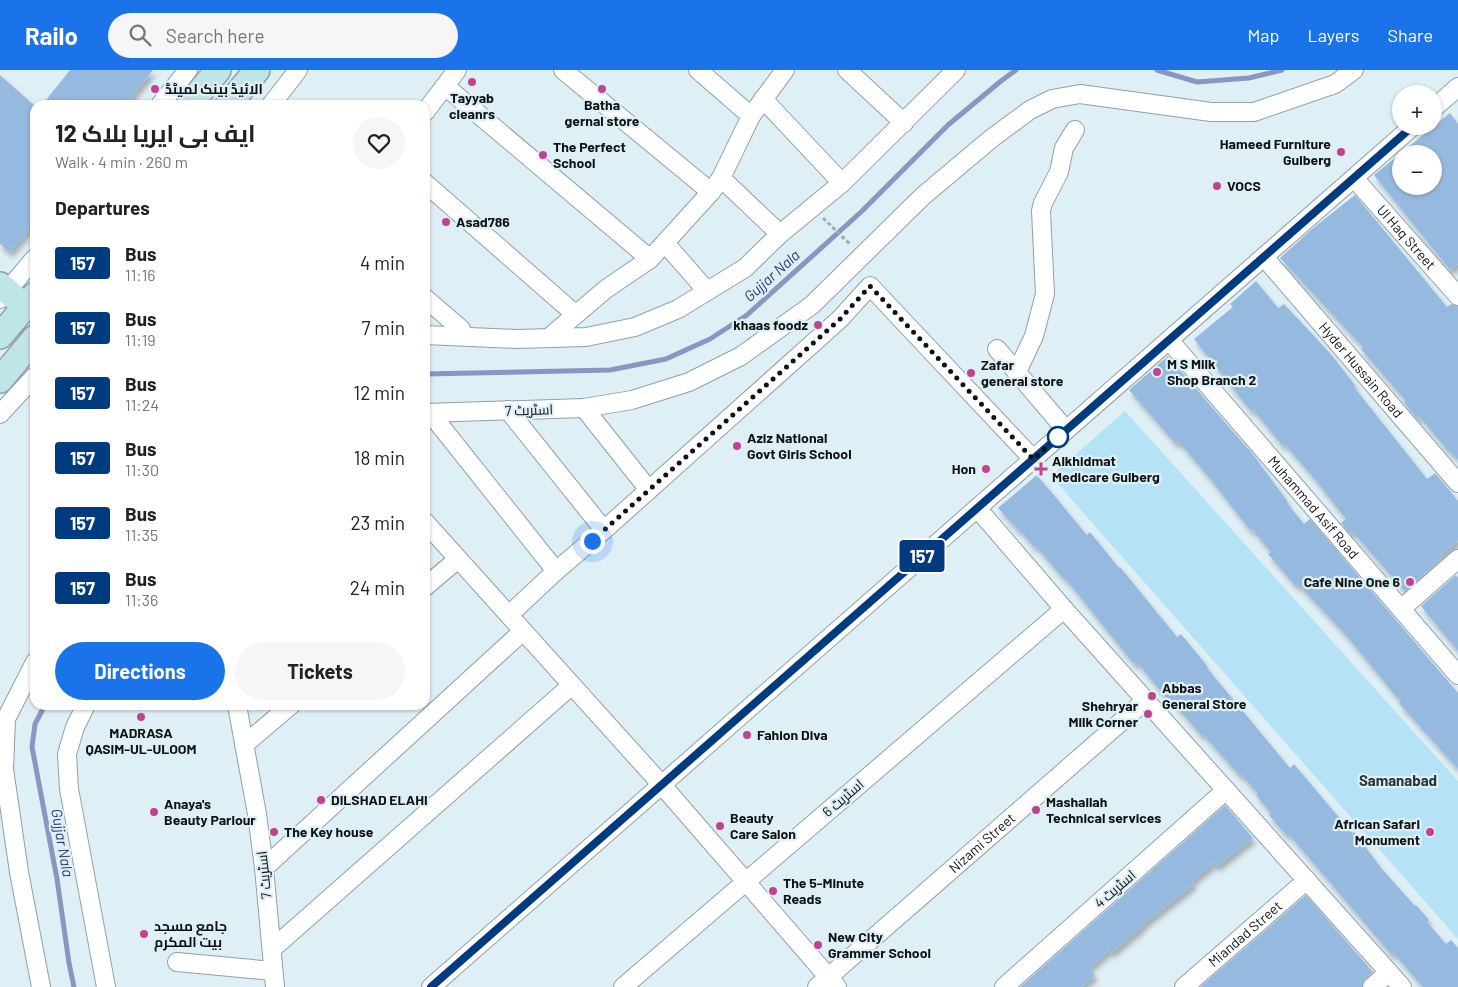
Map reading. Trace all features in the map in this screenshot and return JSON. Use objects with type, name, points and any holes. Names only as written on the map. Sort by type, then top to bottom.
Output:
[{"type":"main road","points":[[192,100],[218,70]]},
{"type":"main road","points":[[232,100],[257,70]]},
{"type":"main road","points":[[0,336],[17,299]]},
{"type":"main road","points":[[0,380],[30,344]]},
{"type":"street","points":[[164,100],[188,70]]},
{"type":"street","points":[[275,100],[298,70]]},
{"type":"street","points":[[430,106],[458,70]]},
{"type":"street","points":[[563,70],[710,192]]},
{"type":"street","points":[[698,70],[751,116]]},
{"type":"street","points":[[553,338],[553,334],[575,314],[606,289],[650,259],[710,192],[721,178],[751,116],[785,70]]},
{"type":"street","points":[[847,70],[904,123]]},
{"type":"street","points":[[430,335],[517,339],[586,337],[635,327],[678,309],[745,268],[780,234],[842,183],[956,70]]},
{"type":"street","name":"اسٹریٹ 7","points":[[430,414],[584,408],[632,400],[689,382],[741,356],[812,305],[923,196],[992,138],[1030,110],[1052,99],[1080,94],[1211,112],[1254,112],[1334,84],[1354,70]]},
{"type":"street","points":[[445,86],[650,259]]},
{"type":"street","points":[[1442,103],[1455,95]]},
{"type":"street","points":[[763,99],[842,183]]},
{"type":"street","points":[[1017,372],[1034,336],[1045,294],[1041,211],[1043,203],[1059,172],[1064,148],[1076,130]]},
{"type":"street","points":[[431,987],[1403,135]]},
{"type":"street","points":[[721,178],[780,234]]},
{"type":"street","name":"Ul Haq Street","points":[[1354,178],[1458,296]]},
{"type":"street","points":[[430,187],[575,314]]},
{"type":"street","points":[[665,243],[707,291]]},
{"type":"street","name":"Hyder Hussain Road","points":[[1264,257],[1458,483]]},
{"type":"street","points":[[17,299],[30,269]]},
{"type":"street","points":[[509,615],[840,319],[870,286],[1033,459]]},
{"type":"street","points":[[430,302],[461,329],[460,336]]},
{"type":"street","name":"Muhammad Asif Road","points":[[1169,340],[1458,675]]},
{"type":"street","points":[[997,349],[1066,430]]},
{"type":"street","points":[[0,414],[30,381]]},
{"type":"street","points":[[584,408],[649,490]]},
{"type":"street","points":[[508,410],[604,530]]},
{"type":"street","points":[[430,416],[556,571]]},
{"type":"street","points":[[977,508],[1064,609],[1402,987]]},
{"type":"street","points":[[430,528],[661,784],[745,882],[827,984]]},
{"type":"street","points":[[430,583],[458,559]]},
{"type":"street","points":[[1401,609],[1458,560]]},
{"type":"street","name":"اسٹریٹ 6","points":[[622,987],[1064,609]]},
{"type":"street","points":[[264,868],[523,631]]},
{"type":"street","points":[[30,672],[6,719],[4,769],[19,872],[41,987]]},
{"type":"street","points":[[272,949],[572,685]]},
{"type":"street","name":"Nizami Street","points":[[827,984],[1146,700]]},
{"type":"street","points":[[84,710],[75,727],[67,754],[68,781],[106,987]]},
{"type":"street","name":"اسٹریٹ 7","points":[[238,710],[264,868],[274,979]]},
{"type":"street","points":[[244,744],[285,710]]},
{"type":"street","name":"اسٹریٹ 4","points":[[1004,987],[1226,790]]},
{"type":"street","name":"Miandad Street","points":[[1184,987],[1307,880]]},
{"type":"street","points":[[177,962],[274,979]]},
{"type":"street","points":[[1372,987],[1389,972]]},
{"type":"path","points":[[829,223],[857,252]]},
{"type":"shaded area","points":[[1125,411],[1458,781],[1458,939],[1051,476]]},
{"type":"building","points":[[70,70],[153,70],[129,100],[46,100]]},
{"type":"building","points":[[0,75],[30,102],[30,229],[10,252],[0,244]]},
{"type":"building","points":[[1450,113],[1458,124],[1458,264],[1450,270],[1374,175],[1392,160],[1392,195],[1442,195],[1442,145],[1411,145],[1423,135],[1442,135],[1442,120]]},
{"type":"building","points":[[1355,195],[1447,307],[1451,304],[1458,306],[1458,460],[1419,416],[1417,418],[1404,403],[1406,401],[1361,349],[1363,347],[1280,258],[1312,229]]},
{"type":"building","points":[[1256,281],[1278,308],[1284,304],[1329,352],[1355,385],[1354,387],[1427,479],[1435,473],[1458,501],[1458,541],[1439,556],[1442,559],[1405,591],[1352,531],[1349,533],[1341,523],[1346,519],[1314,478],[1284,443],[1282,445],[1253,409],[1251,411],[1194,339],[1233,307],[1230,304]]},
{"type":"building","points":[[1168,356],[1249,449],[1304,524],[1310,519],[1458,693],[1458,769],[1399,703],[1401,702],[1346,635],[1298,584],[1296,586],[1268,554],[1271,552],[1252,529],[1250,530],[1178,441],[1175,443],[1129,390]]},
{"type":"building","points":[[1037,475],[1087,535],[1090,532],[1177,637],[1181,634],[1290,768],[1294,764],[1352,833],[1354,832],[1382,869],[1429,920],[1427,922],[1446,944],[1451,940],[1458,948],[1458,987],[1423,987],[1393,952],[1391,954],[1288,833],[1286,835],[1269,815],[1271,813],[1241,774],[1240,776],[1169,698],[1167,699],[1137,662],[1134,664],[1065,578],[998,508]]},
{"type":"building","points":[[1456,575],[1458,578],[1458,651],[1421,606]]},
{"type":"building","points":[[1225,805],[1253,838],[1217,866],[1214,863],[1192,881],[1194,884],[1142,925],[1111,953],[1109,950],[1089,968],[1095,975],[1081,987],[1020,987]]},
{"type":"building","points":[[1306,895],[1373,972],[1365,979],[1362,987],[1200,987]]},
{"type":"waterway","name":"Gujjar Nala","points":[[430,374],[610,370],[666,359],[710,339],[747,315],[861,212],[948,125],[1016,70]]},
{"type":"waterway","name":"Gujjar Nala","points":[[1157,70],[1197,82],[1249,78],[1282,70]]},
{"type":"waterway","name":"Gujjar Nala","points":[[42,710],[35,724],[32,747],[57,879],[74,987]]},
{"type":"bus line","name":"157","points":[[431,987],[1403,135]]},
{"type":"place","name":"Tayyab cleanrs","points":[[472,82]]},
{"type":"place","name":"الائیڈ بینک لمیٹڈ","points":[[155,89]]},
{"type":"place","name":"Batha gernal store","points":[[602,89]]},
{"type":"place","name":"Hameed Furniture Gulberg","points":[[1341,152]]},
{"type":"place","name":"The Perfect School","points":[[543,155]]},
{"type":"place","name":"VOCS","points":[[1217,186]]},
{"type":"place","name":"Asad786","points":[[446,222]]},
{"type":"place","name":"khaas foodz","points":[[818,325]]},
{"type":"place","name":"M S Milk Shop Branch 2","points":[[1157,372]]},
{"type":"place","name":"Zafar general store","points":[[971,373]]},
{"type":"place","name":"Aziz National Govt Girls School","points":[[737,446]]},
{"type":"place","name":"Hon","points":[[986,469]]},
{"type":"place","name":"Alkhidmat Medicare Gulberg","points":[[1041,469]]},
{"type":"place","name":"Cafe Nine One 6","points":[[1410,582]]},
{"type":"place","name":"Abbas General Store","points":[[1152,696]]},
{"type":"place","name":"Shehryar Milk Corner","points":[[1148,714]]},
{"type":"place","name":"MADRASA QASIM-UL-ULOOM","points":[[141,717]]},
{"type":"place","name":"Fahion Diva","points":[[747,735]]},
{"type":"place","name":"DILSHAD ELAHI","points":[[321,800]]},
{"type":"place","name":"Mashallah Technical services","points":[[1036,810]]},
{"type":"place","name":"Anaya's Beauty Parlour","points":[[154,812]]},
{"type":"place","name":"Beauty Care Salon","points":[[720,826]]},
{"type":"place","name":"The Key house","points":[[274,832]]},
{"type":"place","name":"African Safari Monument","points":[[1430,832]]},
{"type":"place","name":"The 5-Minute Reads","points":[[773,891]]},
{"type":"place","name":"جامع مسجد بیت المکرم","points":[[144,934]]},
{"type":"place","name":"New City Grammer School","points":[[818,945]]},
{"type":"district","name":"Samanabad","points":[[1398,781]]},
{"type":"route","points":[[592,541],[840,319],[870,286],[1033,459],[1058,437]]}]
